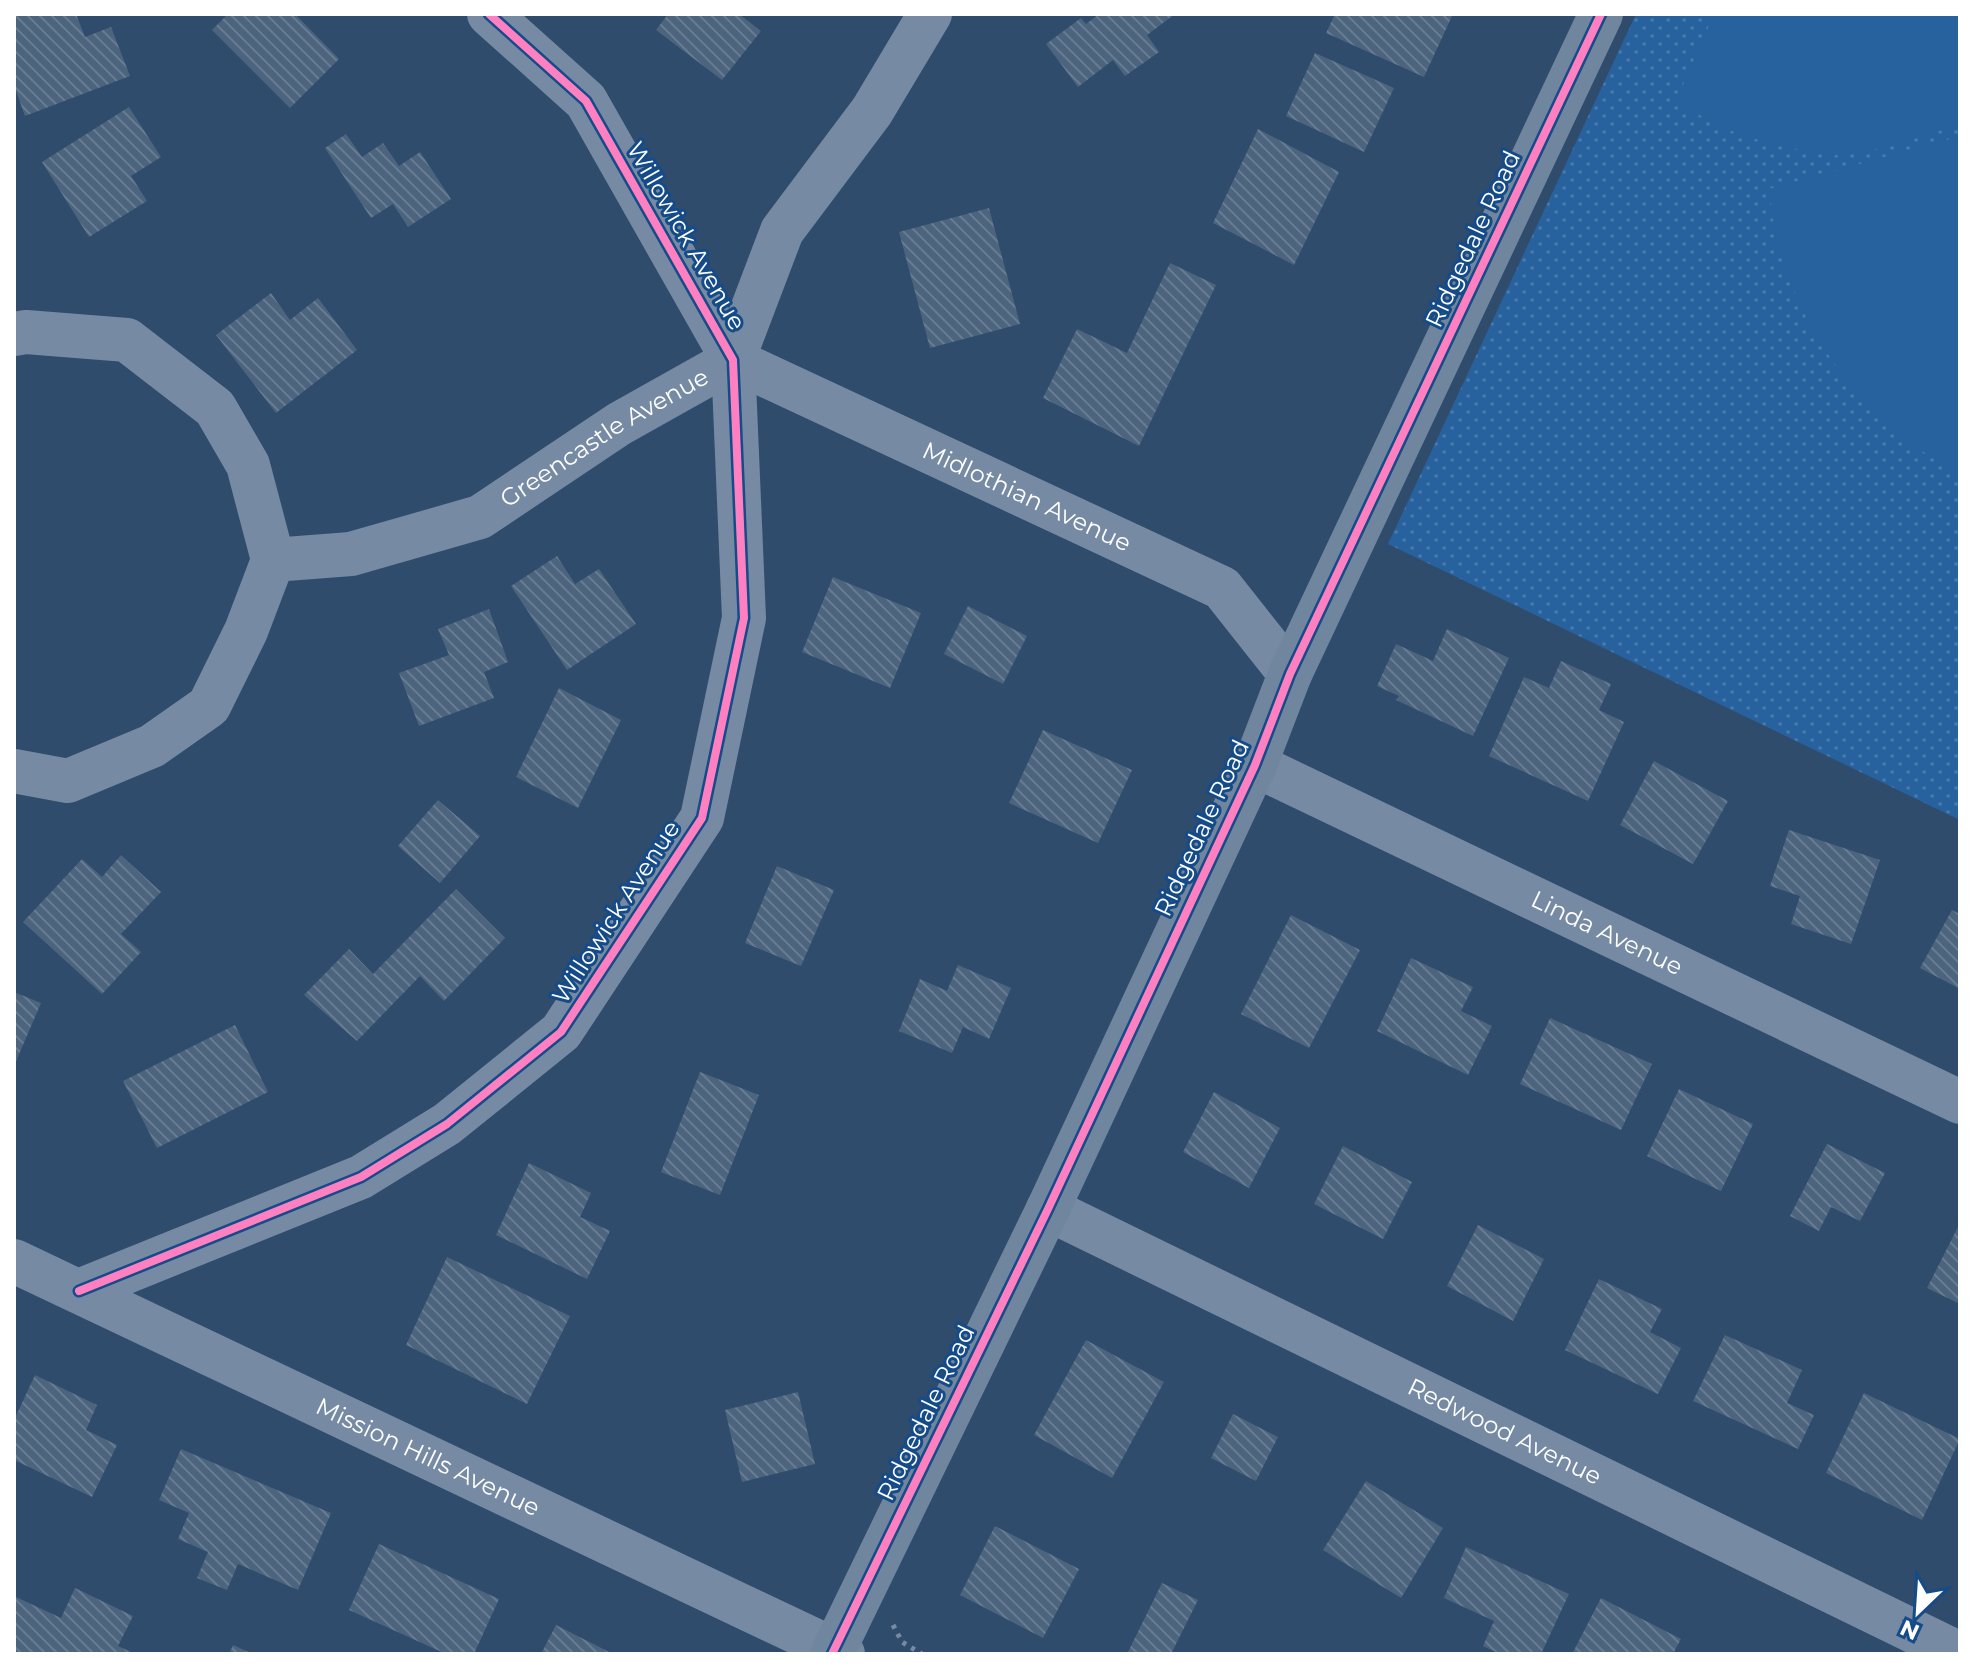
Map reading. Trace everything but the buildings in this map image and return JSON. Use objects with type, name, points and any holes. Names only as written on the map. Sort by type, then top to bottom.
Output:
[{"type":"street","name":"Willowick Avenue","points":[[79,1291],[361,1177],[447,1124],[561,1032],[702,818],[744,618],[733,360],[586,101],[489,14]]},
{"type":"street","name":"Greencastle Avenue","points":[[273,560],[351,554],[480,517],[619,424],[733,360],[782,231],[872,111],[930,14]]},
{"type":"street","name":"Ridgedale Road","points":[[837,1653],[1255,765],[1290,674],[1601,14]]},
{"type":"street","points":[[14,334],[26,332],[127,340],[215,408],[248,465],[273,560],[246,631],[209,706],[152,746],[68,781],[14,771]]},
{"type":"street","name":"Midlothian Avenue","points":[[733,360],[1222,588],[1290,674]]},
{"type":"street","name":"Linda Avenue","points":[[1255,765],[1960,1102]]},
{"type":"street","name":"Redwood Avenue","points":[[1048,1209],[1960,1654]]},
{"type":"street","name":"Mission Hills Avenue","points":[[14,1261],[837,1653]]},
{"type":"path","points":[[902,1642],[922,1654]]},
{"type":"shaded area","points":[[1636,14],[1960,14],[1960,820],[1388,544]]},
{"type":"shaded area","points":[[1714,14],[1960,14],[1960,118],[1949,128],[1884,148],[1830,156],[1768,143],[1720,127],[1676,101]]},
{"type":"shaded area","points":[[1960,136],[1960,473],[1897,432],[1845,378],[1823,347],[1790,279],[1776,237],[1769,189]]},
{"type":"cycle path","points":[[79,1291],[361,1177],[447,1124],[561,1032],[702,818],[744,618],[733,360],[586,101],[489,14]]},
{"type":"cycle path","points":[[832,1654],[1048,1209],[1255,765],[1290,674],[1601,14]]}]
